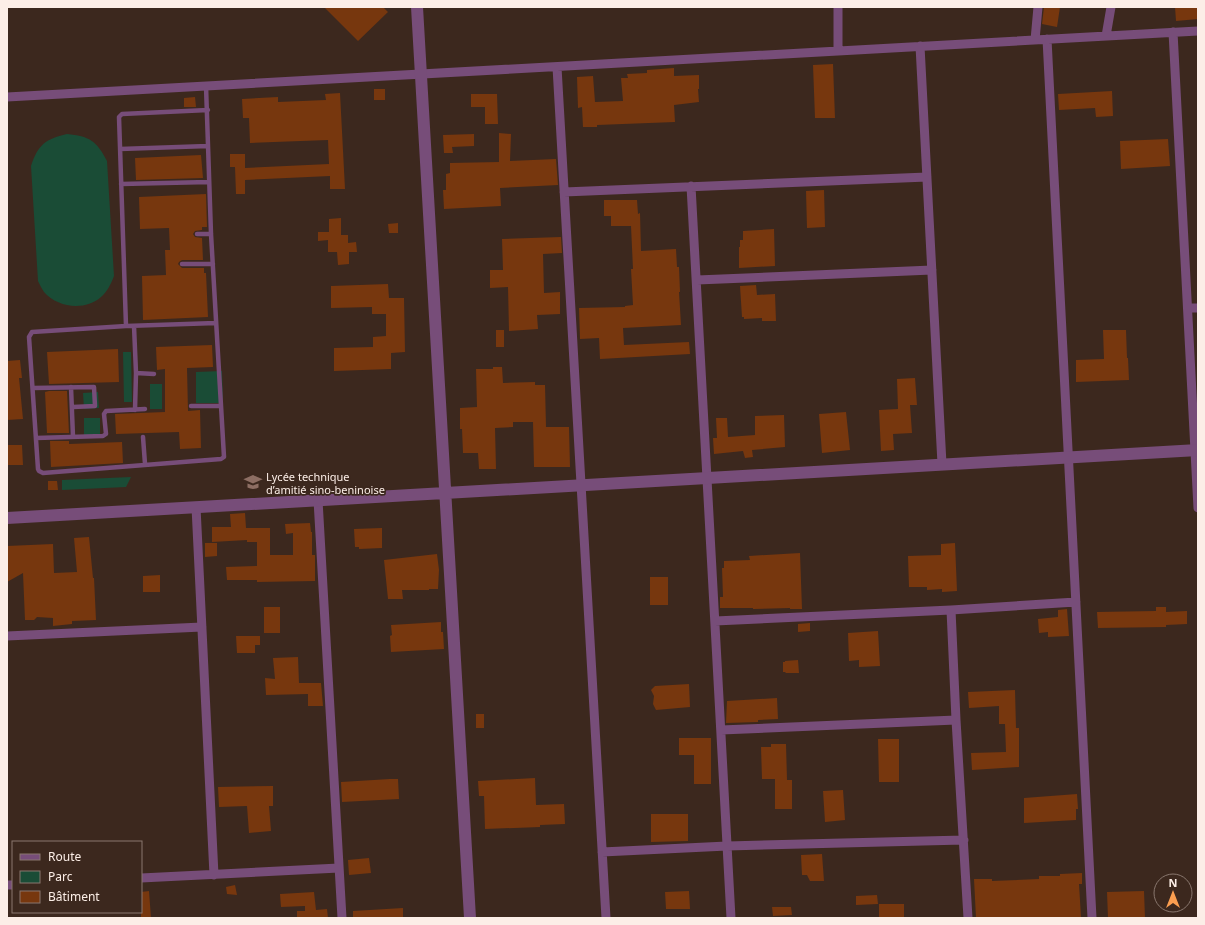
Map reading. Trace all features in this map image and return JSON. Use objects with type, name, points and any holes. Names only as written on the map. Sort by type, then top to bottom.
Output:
[{"type":"street","points":[[417,7],[470,918]]},
{"type":"street","points":[[838,7],[838,50]]},
{"type":"street","points":[[1035,40],[1038,7]]},
{"type":"street","points":[[1106,36],[1111,7]]},
{"type":"street","points":[[7,97],[1198,31]]},
{"type":"street","points":[[1173,32],[1198,508]]},
{"type":"street","points":[[1047,39],[1092,918]]},
{"type":"street","points":[[920,46],[942,464]]},
{"type":"street","points":[[557,67],[606,918]]},
{"type":"street","points":[[564,192],[927,177]]},
{"type":"street","points":[[691,186],[731,918]]},
{"type":"street","points":[[696,280],[932,270]]},
{"type":"street","points":[[1188,308],[1198,308]]},
{"type":"street","points":[[7,518],[1196,450]]},
{"type":"street","points":[[318,500],[342,918]]},
{"type":"street","points":[[196,507],[214,874]]},
{"type":"street","points":[[715,621],[952,610],[1076,602]]},
{"type":"street","points":[[952,610],[956,720],[968,918]]},
{"type":"street","points":[[7,636],[202,627]]},
{"type":"street","points":[[721,730],[956,720]]},
{"type":"street","points":[[602,852],[727,846],[964,840]]},
{"type":"street","points":[[142,878],[339,868]]},
{"type":"lane","points":[[206,86],[211,234],[224,454],[223,458],[43,472],[39,471],[30,337],[32,332],[126,326],[216,324]]},
{"type":"lane","points":[[126,326],[119,117],[122,114],[208,110]]},
{"type":"lane","points":[[120,148],[208,146]]},
{"type":"lane","points":[[121,184],[209,182]]},
{"type":"lane","points":[[197,234],[211,234]]},
{"type":"lane","points":[[182,264],[213,264]]},
{"type":"lane","points":[[134,326],[136,410]]},
{"type":"lane","points":[[136,373],[154,374]]},
{"type":"lane","points":[[33,388],[93,386],[95,388],[95,406],[73,407]]},
{"type":"lane","points":[[71,387],[73,437]]},
{"type":"lane","points":[[191,406],[221,406]]},
{"type":"lane","points":[[36,438],[103,436],[106,434],[104,414],[106,411],[145,409]]},
{"type":"lane","points":[[143,437],[145,464]]},
{"type":"green space","points":[[67,134],[81,136],[92,141],[100,149],[107,161],[114,276],[109,288],[101,297],[95,301],[80,306],[72,306],[57,302],[44,292],[38,281],[31,166],[36,153],[43,144],[53,138]]},
{"type":"green space","points":[[123,352],[131,352],[132,402],[124,402]]},
{"type":"green space","points":[[222,371],[223,403],[196,403],[196,372]]},
{"type":"green space","points":[[150,384],[162,384],[162,409],[150,409]]},
{"type":"green space","points":[[98,392],[99,408],[84,409],[83,393]]},
{"type":"green space","points":[[84,418],[100,418],[100,435],[84,435]]},
{"type":"green space","points":[[131,477],[126,487],[62,490],[62,480]]},
{"type":"building","points":[[324,7],[383,7],[388,12],[358,41]]},
{"type":"building","points":[[1044,7],[1060,7],[1057,27],[1042,24]]},
{"type":"building","points":[[1175,7],[1198,7],[1198,19],[1176,21]]},
{"type":"building","points":[[833,64],[835,118],[815,118],[813,65]]},
{"type":"building","points":[[674,68],[674,76],[699,75],[699,102],[674,105],[675,122],[597,125],[597,127],[583,127],[582,107],[578,108],[577,77],[593,76],[595,102],[623,101],[621,78],[628,78],[627,74],[647,73],[647,70]]},
{"type":"building","points":[[374,89],[385,89],[385,100],[374,100]]},
{"type":"building","points":[[1112,91],[1113,116],[1096,117],[1095,108],[1059,110],[1058,94]]},
{"type":"building","points":[[340,93],[345,189],[330,189],[330,176],[245,180],[245,194],[236,194],[235,167],[230,167],[230,154],[245,154],[245,168],[329,164],[328,140],[250,143],[249,118],[243,118],[242,99],[278,97],[278,102],[326,100],[325,94]]},
{"type":"building","points":[[471,94],[497,94],[498,124],[485,124],[485,107],[471,107]]},
{"type":"building","points":[[195,97],[196,107],[184,107],[184,98]]},
{"type":"building","points":[[499,133],[511,134],[510,161],[556,159],[558,185],[500,188],[501,206],[444,209],[443,190],[446,190],[446,174],[450,173],[450,163],[499,162]]},
{"type":"building","points":[[474,134],[474,146],[452,147],[453,153],[444,153],[443,135]]},
{"type":"building","points":[[1168,139],[1170,166],[1121,169],[1120,141]]},
{"type":"building","points":[[201,155],[203,178],[136,180],[135,158]]},
{"type":"building","points":[[824,190],[825,227],[807,228],[806,191]]},
{"type":"building","points":[[206,194],[207,227],[202,227],[202,230],[195,231],[193,234],[195,237],[202,238],[203,260],[182,260],[178,264],[182,268],[204,268],[204,273],[206,273],[208,317],[143,320],[142,276],[166,275],[165,250],[170,250],[169,228],[140,229],[139,197]]},
{"type":"building","points":[[604,200],[637,200],[638,214],[640,213],[641,251],[676,249],[677,267],[679,267],[681,325],[623,328],[624,345],[689,342],[690,354],[600,359],[599,338],[580,339],[579,308],[625,307],[633,305],[631,226],[611,226],[611,216],[604,216]]},
{"type":"building","points":[[341,218],[341,235],[348,235],[348,243],[356,242],[357,252],[349,252],[349,264],[338,265],[337,252],[328,252],[328,240],[318,241],[318,232],[329,232],[329,219]]},
{"type":"building","points":[[398,223],[398,233],[389,233],[388,224]]},
{"type":"building","points":[[774,229],[775,266],[739,268],[739,247],[740,240],[743,240],[743,231]]},
{"type":"building","points":[[561,237],[562,253],[543,254],[544,293],[560,292],[560,314],[537,315],[538,329],[509,331],[508,287],[490,288],[490,270],[503,270],[502,239]]},
{"type":"building","points":[[388,284],[389,298],[404,298],[405,352],[391,353],[391,369],[334,371],[334,348],[373,347],[373,337],[386,336],[386,314],[372,314],[372,307],[331,308],[331,286]]},
{"type":"building","points":[[756,285],[757,295],[775,294],[776,321],[762,321],[762,318],[744,319],[744,317],[742,317],[740,286]]},
{"type":"building","points":[[496,330],[504,330],[504,347],[496,347]]},
{"type":"building","points":[[1103,330],[1126,330],[1129,380],[1076,382],[1076,360],[1104,359]]},
{"type":"building","points":[[212,345],[213,367],[187,368],[188,411],[200,410],[201,448],[180,449],[179,432],[116,434],[115,414],[165,412],[165,369],[157,370],[156,347]]},
{"type":"building","points":[[118,349],[119,382],[49,384],[47,352]]},
{"type":"building","points":[[20,360],[22,378],[19,378],[23,419],[7,420],[7,361]]},
{"type":"building","points":[[493,367],[502,367],[503,383],[535,382],[535,385],[545,385],[546,427],[569,427],[570,467],[534,467],[533,422],[513,422],[513,427],[495,428],[496,469],[479,469],[478,453],[463,453],[462,429],[460,429],[460,408],[477,407],[476,369],[493,369]]},
{"type":"building","points":[[915,378],[917,405],[910,405],[912,433],[893,434],[894,450],[881,451],[879,410],[898,409],[897,379]]},
{"type":"building","points":[[67,391],[69,433],[47,433],[45,392]]},
{"type":"building","points":[[846,412],[850,450],[822,453],[819,414]]},
{"type":"building","points":[[784,415],[785,447],[752,450],[753,457],[745,458],[743,451],[714,454],[713,438],[717,438],[716,418],[727,418],[728,437],[755,435],[755,416]]},
{"type":"building","points":[[50,441],[69,441],[69,444],[122,442],[123,463],[51,467]]},
{"type":"building","points":[[7,445],[22,445],[23,465],[7,465]]},
{"type":"building","points":[[48,481],[57,481],[58,490],[48,490]]},
{"type":"building","points":[[245,513],[246,528],[270,528],[270,555],[293,555],[293,533],[286,534],[285,524],[310,523],[312,532],[312,555],[315,555],[315,581],[257,582],[257,580],[227,580],[226,567],[257,566],[257,542],[247,542],[247,540],[212,542],[212,527],[231,527],[230,514]]},
{"type":"building","points":[[382,528],[382,548],[359,549],[359,547],[355,547],[354,529]]},
{"type":"building","points":[[89,537],[94,578],[96,620],[72,621],[72,624],[53,626],[53,618],[37,617],[34,620],[25,620],[23,573],[7,582],[7,546],[53,544],[54,573],[77,572],[74,538]]},
{"type":"building","points":[[205,543],[217,543],[217,556],[205,557]]},
{"type":"building","points":[[955,543],[957,591],[942,592],[942,589],[927,590],[927,587],[909,587],[908,556],[941,555],[941,544]]},
{"type":"building","points":[[800,553],[802,609],[720,608],[720,597],[723,597],[722,568],[724,568],[724,561],[750,560],[749,556]]},
{"type":"building","points":[[437,554],[439,570],[438,589],[402,590],[403,599],[388,599],[384,560]]},
{"type":"building","points":[[160,575],[160,592],[143,592],[143,576]]},
{"type":"building","points":[[650,577],[668,577],[668,605],[650,605]]},
{"type":"building","points":[[264,607],[280,607],[280,633],[264,633]]},
{"type":"building","points":[[1156,607],[1166,607],[1166,612],[1187,611],[1187,624],[1166,625],[1166,627],[1098,628],[1097,612],[1156,611]]},
{"type":"building","points":[[1067,609],[1069,636],[1048,637],[1048,632],[1039,633],[1038,619],[1058,617],[1058,610]]},
{"type":"building","points":[[441,622],[444,649],[391,652],[391,625]]},
{"type":"building","points":[[810,623],[810,631],[798,632],[798,624]]},
{"type":"building","points":[[878,631],[880,666],[859,667],[859,660],[849,661],[848,633]]},
{"type":"building","points":[[236,636],[260,636],[260,645],[255,645],[255,653],[237,653]]},
{"type":"building","points":[[298,657],[299,683],[321,683],[323,706],[308,706],[308,694],[266,695],[265,678],[275,679],[273,658]]},
{"type":"building","points":[[798,660],[799,673],[783,672],[783,662]]},
{"type":"building","points":[[689,684],[690,707],[656,710],[653,704],[654,696],[651,690],[655,686]]},
{"type":"building","points":[[1015,690],[1016,728],[1019,728],[1019,767],[972,770],[971,753],[1006,752],[1005,724],[999,724],[999,706],[969,708],[968,692]]},
{"type":"building","points":[[777,698],[778,719],[758,720],[758,722],[726,723],[727,701]]},
{"type":"building","points":[[476,714],[484,714],[484,728],[476,728]]},
{"type":"building","points":[[679,738],[711,738],[711,784],[694,784],[694,755],[679,755]]},
{"type":"building","points":[[878,739],[899,739],[899,782],[879,782]]},
{"type":"building","points":[[771,744],[786,744],[787,780],[792,780],[792,809],[775,809],[775,779],[762,779],[761,747],[771,747]]},
{"type":"building","points":[[535,778],[536,805],[564,804],[565,824],[540,825],[540,827],[485,829],[484,796],[479,796],[478,781]]},
{"type":"building","points":[[398,779],[399,799],[342,802],[341,782]]},
{"type":"building","points":[[273,786],[273,806],[269,806],[271,831],[249,833],[247,806],[219,807],[218,787]]},
{"type":"building","points":[[843,790],[845,820],[825,822],[823,791]]},
{"type":"building","points":[[1077,794],[1078,809],[1076,809],[1076,820],[1024,823],[1024,798]]},
{"type":"building","points":[[651,814],[688,814],[688,841],[651,842]]},
{"type":"building","points":[[822,854],[824,881],[810,881],[807,875],[802,875],[801,855]]},
{"type":"building","points":[[369,858],[371,873],[349,875],[348,860]]},
{"type":"building","points":[[1082,873],[1082,884],[1079,884],[1081,917],[976,918],[974,879],[992,879],[992,881],[1039,879],[1039,876],[1060,876],[1060,874]]},
{"type":"building","points":[[235,885],[237,895],[227,894],[226,887]]},
{"type":"building","points":[[149,891],[151,918],[141,918],[142,892]]},
{"type":"building","points":[[689,891],[690,909],[666,909],[665,892]]},
{"type":"building","points":[[1144,891],[1145,918],[1108,918],[1107,892]]},
{"type":"building","points":[[314,892],[316,910],[327,909],[328,918],[297,918],[297,911],[305,911],[305,906],[281,907],[280,894]]},
{"type":"building","points":[[877,895],[878,904],[856,905],[856,896]]},
{"type":"building","points":[[879,904],[904,904],[904,918],[879,918]]},
{"type":"building","points":[[772,907],[791,907],[792,915],[773,916]]},
{"type":"building","points":[[403,908],[403,918],[353,918],[353,911]]},
{"type":"place","name":"Lycée technique d’amitié sino-beninoise","points":[[253,482]]}]
